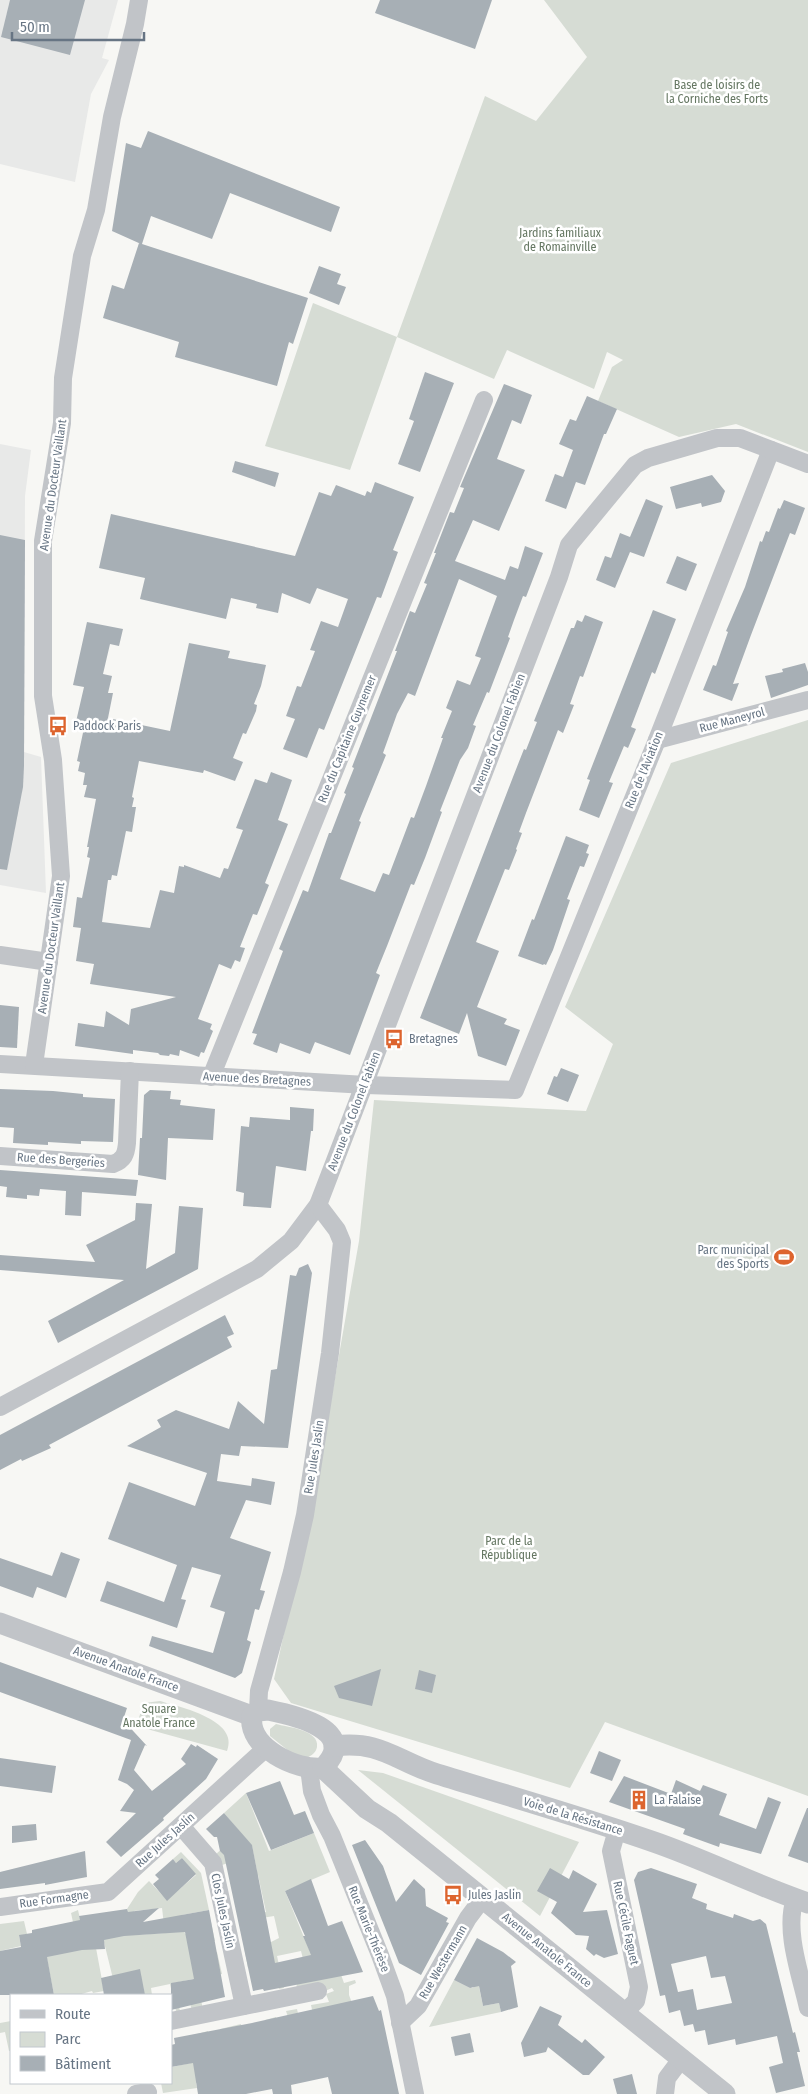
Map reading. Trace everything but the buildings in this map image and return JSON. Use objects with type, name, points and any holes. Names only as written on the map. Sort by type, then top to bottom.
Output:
[{"type":"street","name":"Avenue du Docteur Vaillant","points":[[34,1065],[61,876],[53,760],[43,696],[43,541],[62,423],[63,378],[82,256],[96,210],[112,117],[139,0]]},
{"type":"street","name":"Rue du Capitaine Guynemer","points":[[211,1077],[484,400]]},
{"type":"street","name":"Avenue du Colonel Fabien","points":[[0,1407],[257,1269],[291,1241],[318,1205],[366,1085],[387,1024],[559,577],[569,545],[635,465],[648,458],[717,438],[740,438],[808,474]]},
{"type":"street","name":"Avenue du Colonel Fabien","points":[[769,455],[808,464]]},
{"type":"street","name":"Rue de l'Aviation","points":[[515,1090],[657,740],[769,455]]},
{"type":"street","name":"Rue Maneyrol","points":[[657,740],[808,700]]},
{"type":"street","points":[[0,955],[49,962]]},
{"type":"street","name":"Avenue des Bretagnes","points":[[0,1064],[366,1085],[515,1090]]},
{"type":"street","name":"Rue des Bergeries","points":[[0,1156],[114,1164],[121,1161],[126,1153],[127,1143],[130,1071]]},
{"type":"street","name":"Rue Jules Jaslin","points":[[255,1713],[259,1690],[292,1572],[305,1515],[330,1353],[342,1242],[337,1230],[318,1205]]},
{"type":"street","name":"Avenue Anatole France","points":[[0,1623],[219,1702],[255,1713],[268,1710],[282,1713],[320,1726],[331,1737],[334,1746]]},
{"type":"street","points":[[255,1713],[251,1726],[255,1736],[266,1748],[288,1761],[316,1768],[329,1763],[334,1746]]},
{"type":"street","name":"Voie de la Résistance","points":[[334,1746],[352,1744],[370,1746],[386,1751],[425,1770],[617,1830],[709,1862],[769,1890],[802,1901]]},
{"type":"street","name":"Rue Jules Jaslin","points":[[108,1892],[266,1748]]},
{"type":"street","name":"Avenue Anatole France","points":[[316,1768],[367,1809],[389,1823],[725,2094]]},
{"type":"street","name":"Rue Marie-Thérèse","points":[[316,1768],[312,1791],[380,1954],[395,1996],[415,2094]]},
{"type":"street","name":"Clos Jules Jaslin","points":[[182,1826],[213,1863],[244,2006]]},
{"type":"street","name":"Rue Cécile Faguet","points":[[617,1830],[612,1851],[639,1986],[636,2001],[624,2013]]},
{"type":"street","name":"Rue Formagne","points":[[0,1907],[108,1892]]},
{"type":"street","name":"Rue Westermann","points":[[400,2023],[418,2006],[468,1918],[483,1898]]},
{"type":"street","points":[[802,1901],[792,1907],[790,1929],[808,2008]]},
{"type":"street","points":[[172,2021],[318,1991]]},
{"type":"street","points":[[665,2094],[667,2078],[682,2058]]},
{"type":"shaded area","points":[[0,0],[118,0],[102,58],[109,60],[91,94],[75,182],[0,164]]},
{"type":"shaded area","points":[[0,444],[31,450],[25,496],[24,752],[41,757],[46,893],[0,885]]},
{"type":"green space","name":"Jardins familiaux de Romainville","points":[[544,0],[808,0],[808,452],[736,424],[679,437],[598,401],[612,367],[623,360],[607,352],[594,389],[507,350],[494,379],[397,337],[485,96],[536,121],[587,57]]},
{"type":"green space","points":[[313,303],[397,337],[350,470],[265,446]]},
{"type":"green space","name":"Parc de la République","points":[[808,720],[808,1796],[605,1722],[570,1788],[291,1703],[274,1679],[316,1486],[359,1241],[374,1100],[586,1111],[613,1044],[565,1007],[671,763]]},
{"type":"green space","name":"Square Anatole France","points":[[160,1701],[193,1711],[217,1723],[225,1731],[229,1740],[227,1751],[136,1726],[144,1703]]},
{"type":"green space","points":[[276,1724],[308,1733],[317,1741],[316,1751],[306,1758],[295,1756],[270,1736],[270,1729]]},
{"type":"green space","points":[[358,1770],[383,1773],[579,1842],[540,1916]]},
{"type":"green space","points":[[246,1793],[269,1851],[314,1833],[330,1872],[285,1891],[310,1952],[324,1946],[326,1949],[331,1947],[344,1983],[355,1980],[356,1983],[349,1986],[349,1995],[352,2003],[332,2010],[341,2051],[360,2047],[367,2070],[346,2074],[341,2054],[196,2083],[197,2088],[163,2093],[161,2084],[172,2084],[172,2067],[209,2059],[205,2038],[198,2039],[197,2034],[208,2031],[213,2058],[232,2054],[228,2033],[220,2034],[220,2029],[241,2024],[242,2030],[235,2032],[240,2053],[277,2045],[273,2024],[265,2025],[265,2020],[276,2017],[281,2044],[300,2040],[296,2019],[289,2020],[286,2011],[297,2009],[304,2040],[329,2034],[324,2012],[313,2014],[311,2005],[329,2002],[326,1994],[334,1991],[332,1988],[325,1991],[323,1987],[296,1992],[297,1982],[308,1979],[301,1951],[277,1956],[284,1988],[279,1989],[273,1963],[248,1968],[244,1947],[271,1942],[279,1938],[274,1916],[242,1921],[243,1917],[266,1912],[258,1875],[235,1879],[234,1875],[257,1871],[252,1846],[229,1851],[231,1862],[222,1865],[215,1855],[240,1832],[224,1813]]},
{"type":"green space","points":[[181,1852],[201,1873],[209,1910],[182,1915],[185,1934],[211,1922],[215,1941],[209,1941],[190,1957],[217,1952],[222,1974],[197,1979],[203,2010],[192,2012],[190,2002],[198,2000],[193,1979],[174,1983],[180,2011],[176,2011],[170,1984],[151,1988],[152,1994],[117,1994],[102,1934],[132,1934],[127,1909],[138,1892],[149,1881],[167,1900],[196,1875],[182,1858],[176,1863],[173,1859]],"holes":[[[162,1908],[165,1933],[136,1935],[134,1911]]]},
{"type":"green space","points":[[78,1910],[81,1923],[96,1948],[104,1991],[93,1993],[92,1991],[82,1994],[54,1994],[46,1954],[79,1950],[71,1913]]},
{"type":"green space","points":[[24,1921],[27,1934],[19,1936],[21,1946],[0,1951],[0,1924]]},
{"type":"green space","points":[[481,1974],[479,1987],[483,2006],[499,2003],[501,2012],[429,2027],[454,1980],[473,1988]]},
{"type":"green space","points":[[10,2021],[10,2051],[5,2032],[0,2033],[0,2023]]},
{"type":"place","name":"Paddock Paris","points":[[58,726]]},
{"type":"place","name":"Bretagnes","points":[[394,1039]]},
{"type":"place","name":"Parc municipal des Sports","points":[[784,1257]]},
{"type":"place","name":"La Falaise","points":[[639,1800]]},
{"type":"place","name":"Jules Jaslin","points":[[453,1895]]},
{"type":"park label","name":"Base de loisirs de la Corniche des Forts","points":[[717,92]]}]
